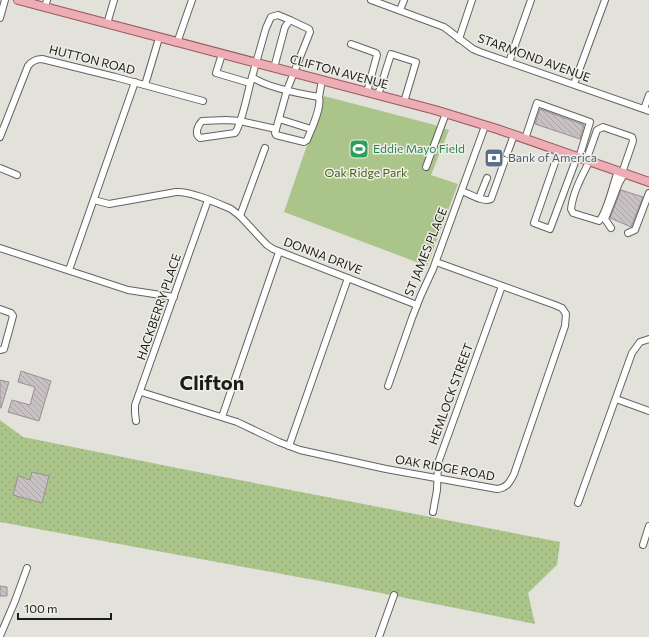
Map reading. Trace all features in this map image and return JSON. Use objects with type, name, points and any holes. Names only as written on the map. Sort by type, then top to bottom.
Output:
[{"type":"main road","name":"CLIFTON AVENUE","points":[[18,0],[46,3],[107,24],[446,113],[649,182]]},
{"type":"street","points":[[0,18],[5,0]]},
{"type":"street","points":[[107,24],[114,0]]},
{"type":"street","points":[[177,43],[192,0]]},
{"type":"street","name":"STARMOND AVENUE","points":[[371,0],[444,27],[459,39],[480,52],[647,110]]},
{"type":"street","points":[[400,10],[404,0]]},
{"type":"street","points":[[459,39],[472,0]]},
{"type":"street","points":[[509,62],[531,0]]},
{"type":"street","points":[[574,84],[605,0]]},
{"type":"street","points":[[276,129],[240,121],[226,120],[202,121],[200,122],[196,132],[200,138],[235,133],[237,130],[240,121],[266,28],[271,17],[278,14],[304,25],[310,32],[287,90],[275,133],[276,135],[304,142],[307,140],[318,110],[322,80]]},
{"type":"street","points":[[274,68],[285,27],[290,20]]},
{"type":"street","points":[[145,85],[159,38]]},
{"type":"street","points":[[351,44],[376,53],[377,55],[367,92]]},
{"type":"street","points":[[222,54],[216,73],[257,81],[287,90],[319,97]]},
{"type":"street","points":[[378,95],[391,54],[416,62],[404,102]]},
{"type":"street","name":"HUTTON ROAD","points":[[0,136],[28,66],[31,62],[42,58],[203,101]]},
{"type":"street","points":[[69,270],[135,82]]},
{"type":"street","points":[[647,110],[649,95]]},
{"type":"street","points":[[525,139],[537,103],[590,122],[583,159],[582,176],[571,209],[573,213],[599,221],[621,173],[633,141],[632,137],[603,127],[597,130],[583,159],[550,229],[534,223],[559,151]]},
{"type":"street","points":[[426,167],[446,113]]},
{"type":"street","points":[[279,119],[311,129]]},
{"type":"street","name":"ST JAMES PLACE","points":[[388,386],[417,306],[436,262],[485,126]]},
{"type":"street","points":[[462,191],[487,201],[491,199],[514,135]]},
{"type":"street","points":[[240,216],[266,148]]},
{"type":"street","points":[[0,168],[17,175]]},
{"type":"street","points":[[611,228],[606,219],[621,173]]},
{"type":"street","points":[[481,199],[487,178]]},
{"type":"street","name":"DONNA DRIVE","points":[[94,200],[109,204],[182,191],[232,209],[267,245],[279,252],[417,306]]},
{"type":"street","points":[[628,233],[635,230],[649,193]]},
{"type":"street","name":"HACKBERRY PLACE","points":[[136,421],[134,413],[135,405],[141,392],[208,200]]},
{"type":"street","points":[[0,248],[128,290],[174,297]]},
{"type":"street","points":[[222,417],[279,252]]},
{"type":"street","name":"OAK RIDGE ROAD","points":[[141,392],[222,417],[289,446],[386,469],[497,489],[506,486],[514,474],[565,326],[566,314],[562,308],[436,262]]},
{"type":"street","points":[[289,446],[348,278]]},
{"type":"street","name":"HEMLOCK STREET","points":[[433,512],[438,478],[438,463],[502,286]]},
{"type":"street","points":[[0,309],[11,313],[13,316],[4,349],[0,350]]},
{"type":"street","points":[[578,503],[632,353],[640,342],[649,339]]},
{"type":"street","points":[[616,399],[649,411]]},
{"type":"street","points":[[643,545],[649,526]]},
{"type":"street","points":[[0,636],[27,568]]},
{"type":"street","points":[[380,637],[394,596]]},
{"type":"green space","name":"Oak Ridge Park","points":[[324,96],[449,130],[431,175],[458,184],[427,266],[284,212]]},
{"type":"green space","points":[[0,420],[23,437],[560,542],[557,565],[528,593],[535,624],[336,584],[0,522]]},
{"type":"building","points":[[540,109],[584,125],[580,139],[535,124]]},
{"type":"building","points":[[621,190],[643,197],[631,227],[610,218]]},
{"type":"building","points":[[21,371],[51,381],[39,421],[8,412],[12,400],[30,405],[35,387],[18,382]]},
{"type":"building","points":[[0,380],[9,382],[1,408],[0,408]]},
{"type":"building","points":[[32,472],[49,476],[42,503],[13,495],[18,476],[30,480]]},
{"type":"building","points":[[0,586],[7,587],[7,596],[0,596]]},
{"type":"place","name":"Eddie Mayo Field","points":[[359,149]]},
{"type":"place","name":"Bank of America","points":[[494,158]]},
{"type":"district","name":"Clifton","points":[[212,383]]}]
